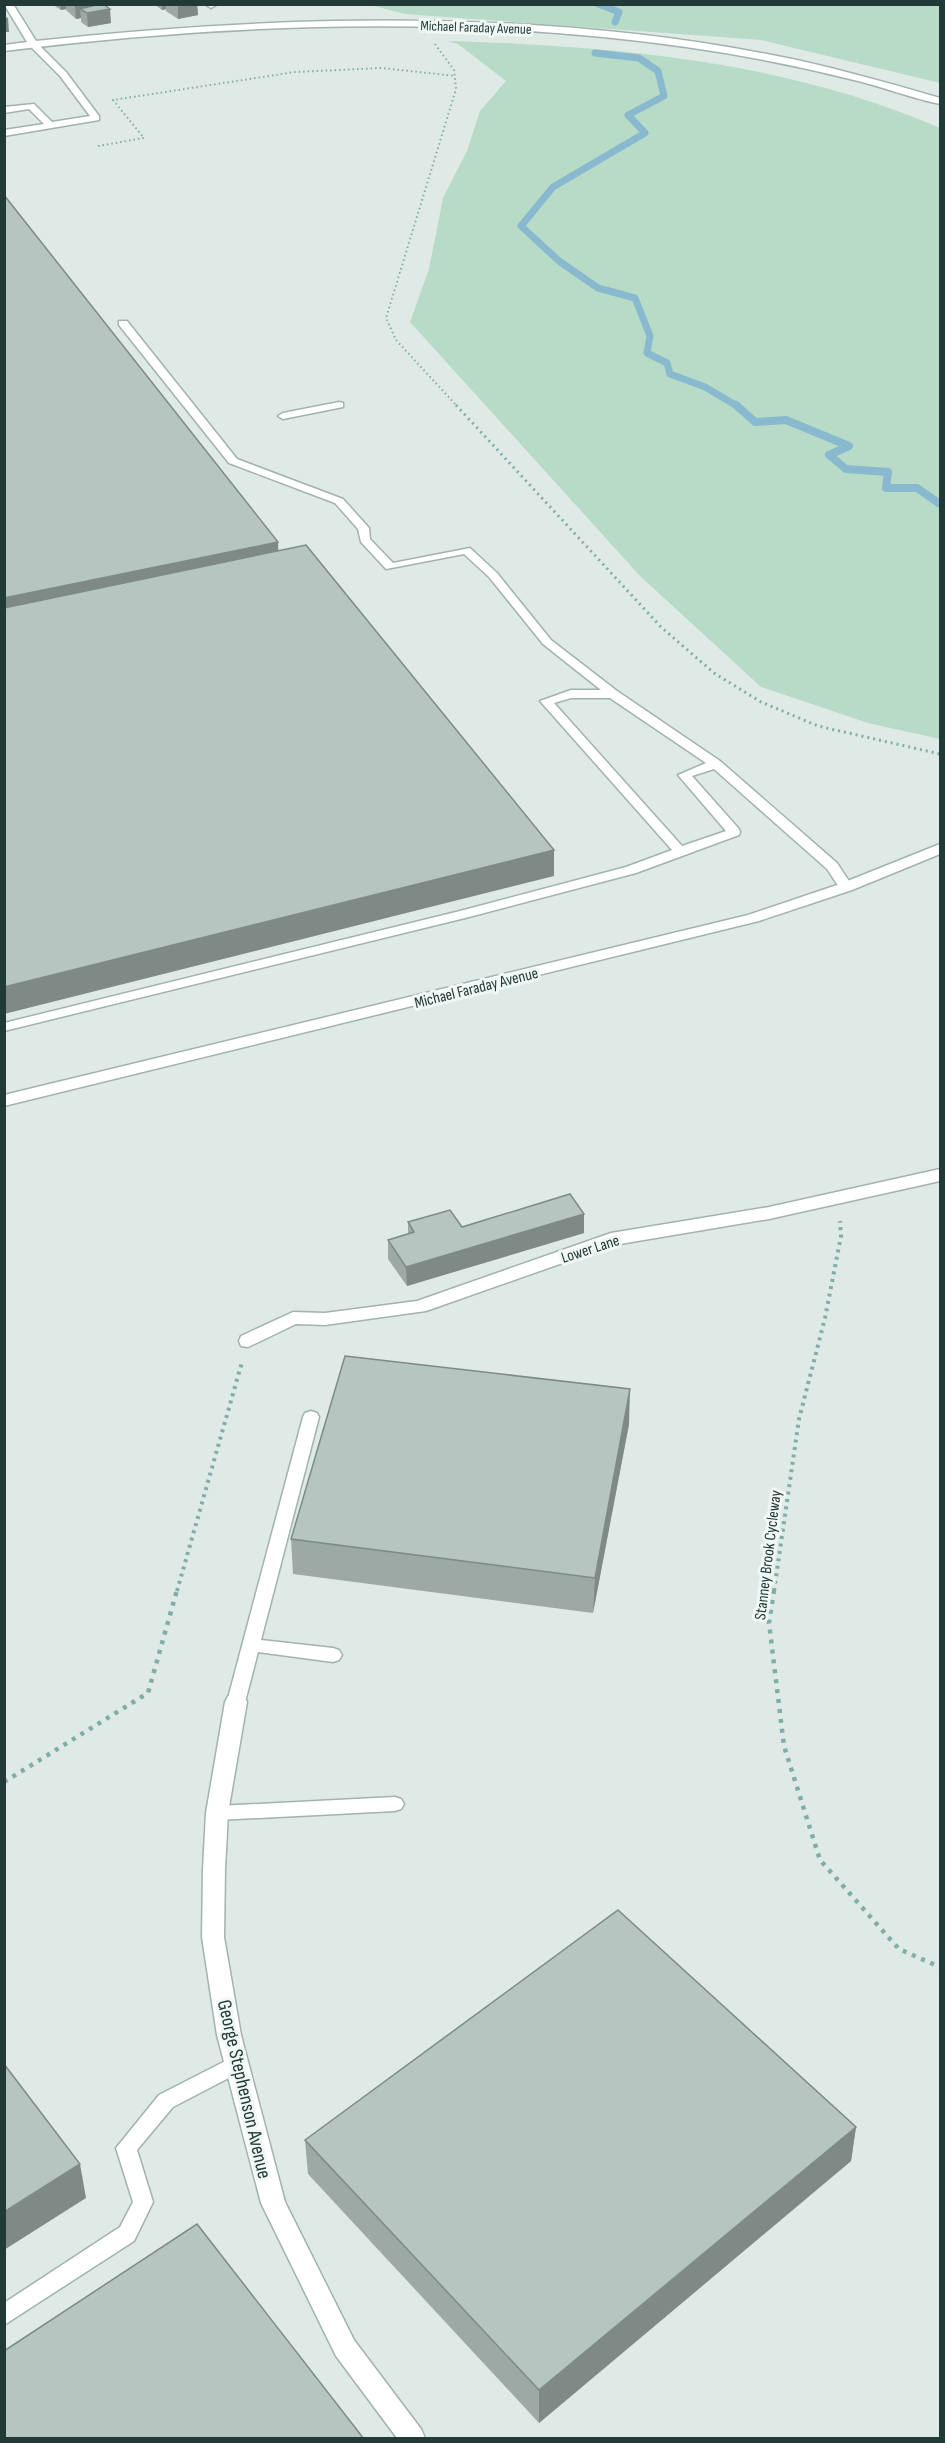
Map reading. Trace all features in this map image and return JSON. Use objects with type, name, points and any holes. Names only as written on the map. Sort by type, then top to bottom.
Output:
[{"type":"street","points":[[8,4],[33,44]]},
{"type":"street","name":"Michael Faraday Avenue","points":[[4,48],[186,31],[301,26],[420,25],[575,32],[657,40],[754,55],[846,73],[940,101]]},
{"type":"street","name":"Michael Faraday Avenue","points":[[4,1101],[753,918],[846,887],[940,849]]},
{"type":"street","name":"Lower Lane","points":[[248,1341],[293,1318],[326,1319],[419,1307],[611,1239],[770,1213],[940,1175]]},
{"type":"street","name":"George Stephenson Avenue","points":[[236,1702],[217,1813],[213,1937],[237,2064],[273,2203],[345,2348],[412,2439]]},
{"type":"lane","points":[[4,133],[96,118],[63,74],[33,44]]},
{"type":"lane","points":[[4,110],[31,106],[50,125]]},
{"type":"lane","points":[[123,323],[233,461],[339,501],[363,528],[365,540],[390,567],[466,550],[493,575],[547,642],[613,694],[716,764],[832,866],[846,887]]},
{"type":"lane","points":[[283,416],[339,405]]},
{"type":"lane","points":[[613,694],[571,694],[546,701],[680,850]]},
{"type":"lane","points":[[4,1028],[542,894],[631,870],[680,850],[734,832],[684,775],[716,764]]},
{"type":"lane","points":[[236,1702],[310,1417]]},
{"type":"lane","points":[[251,1645],[333,1655]]},
{"type":"lane","points":[[217,1813],[395,1804]]},
{"type":"lane","points":[[4,2315],[127,2234],[143,2202],[126,2148],[166,2101],[237,2064]]},
{"type":"path","points":[[428,37],[440,49],[454,70],[456,89],[386,318],[396,340],[661,627],[714,673],[761,702],[818,726],[940,754]]},
{"type":"path","points":[[98,146],[144,138],[113,100],[295,72],[382,68],[455,76]]},
{"type":"path","name":"Stanney Brook Cycleway","points":[[838,1196],[841,1236],[825,1318],[799,1419],[769,1623],[784,1746],[820,1860],[899,1949],[940,1967]]},
{"type":"path","points":[[4,1782],[148,1693],[248,1341]]},
{"type":"green space","points":[[370,5],[940,5],[940,83],[761,40],[405,14]]},
{"type":"green space","points":[[447,41],[573,47],[636,53],[761,72],[882,105],[940,128],[940,739],[868,723],[761,687],[640,576],[410,322],[429,269],[443,198],[467,151],[480,111],[506,81],[458,44]]},
{"type":"building","points":[[100,4],[110,9],[87,13],[80,9]]},
{"type":"building","points":[[4,195],[278,542],[4,598]]},
{"type":"building","points":[[306,545],[554,850],[4,987],[4,608]]},
{"type":"building","points":[[570,1194],[584,1214],[406,1267],[388,1240],[414,1232],[408,1222],[450,1210],[462,1227]]},
{"type":"building","points":[[345,1356],[630,1389],[595,1578],[291,1539]]},
{"type":"building","points":[[618,1910],[856,2127],[539,2390],[305,2140]]},
{"type":"building","points":[[4,2064],[80,2164],[4,2212]]},
{"type":"building","points":[[197,2224],[364,2439],[4,2439],[4,2351]]},
{"type":"waterway","points":[[598,4],[619,12],[615,22]]},
{"type":"waterway","points":[[595,53],[639,58],[658,71],[664,96],[628,115],[645,133],[553,187],[521,226],[559,261],[598,288],[635,298],[650,336],[647,353],[667,363],[670,374],[705,387],[737,406]]},
{"type":"waterway","points":[[736,405],[755,422],[786,420],[849,446],[829,455],[846,469],[888,472],[886,488],[917,488],[940,504]]}]
